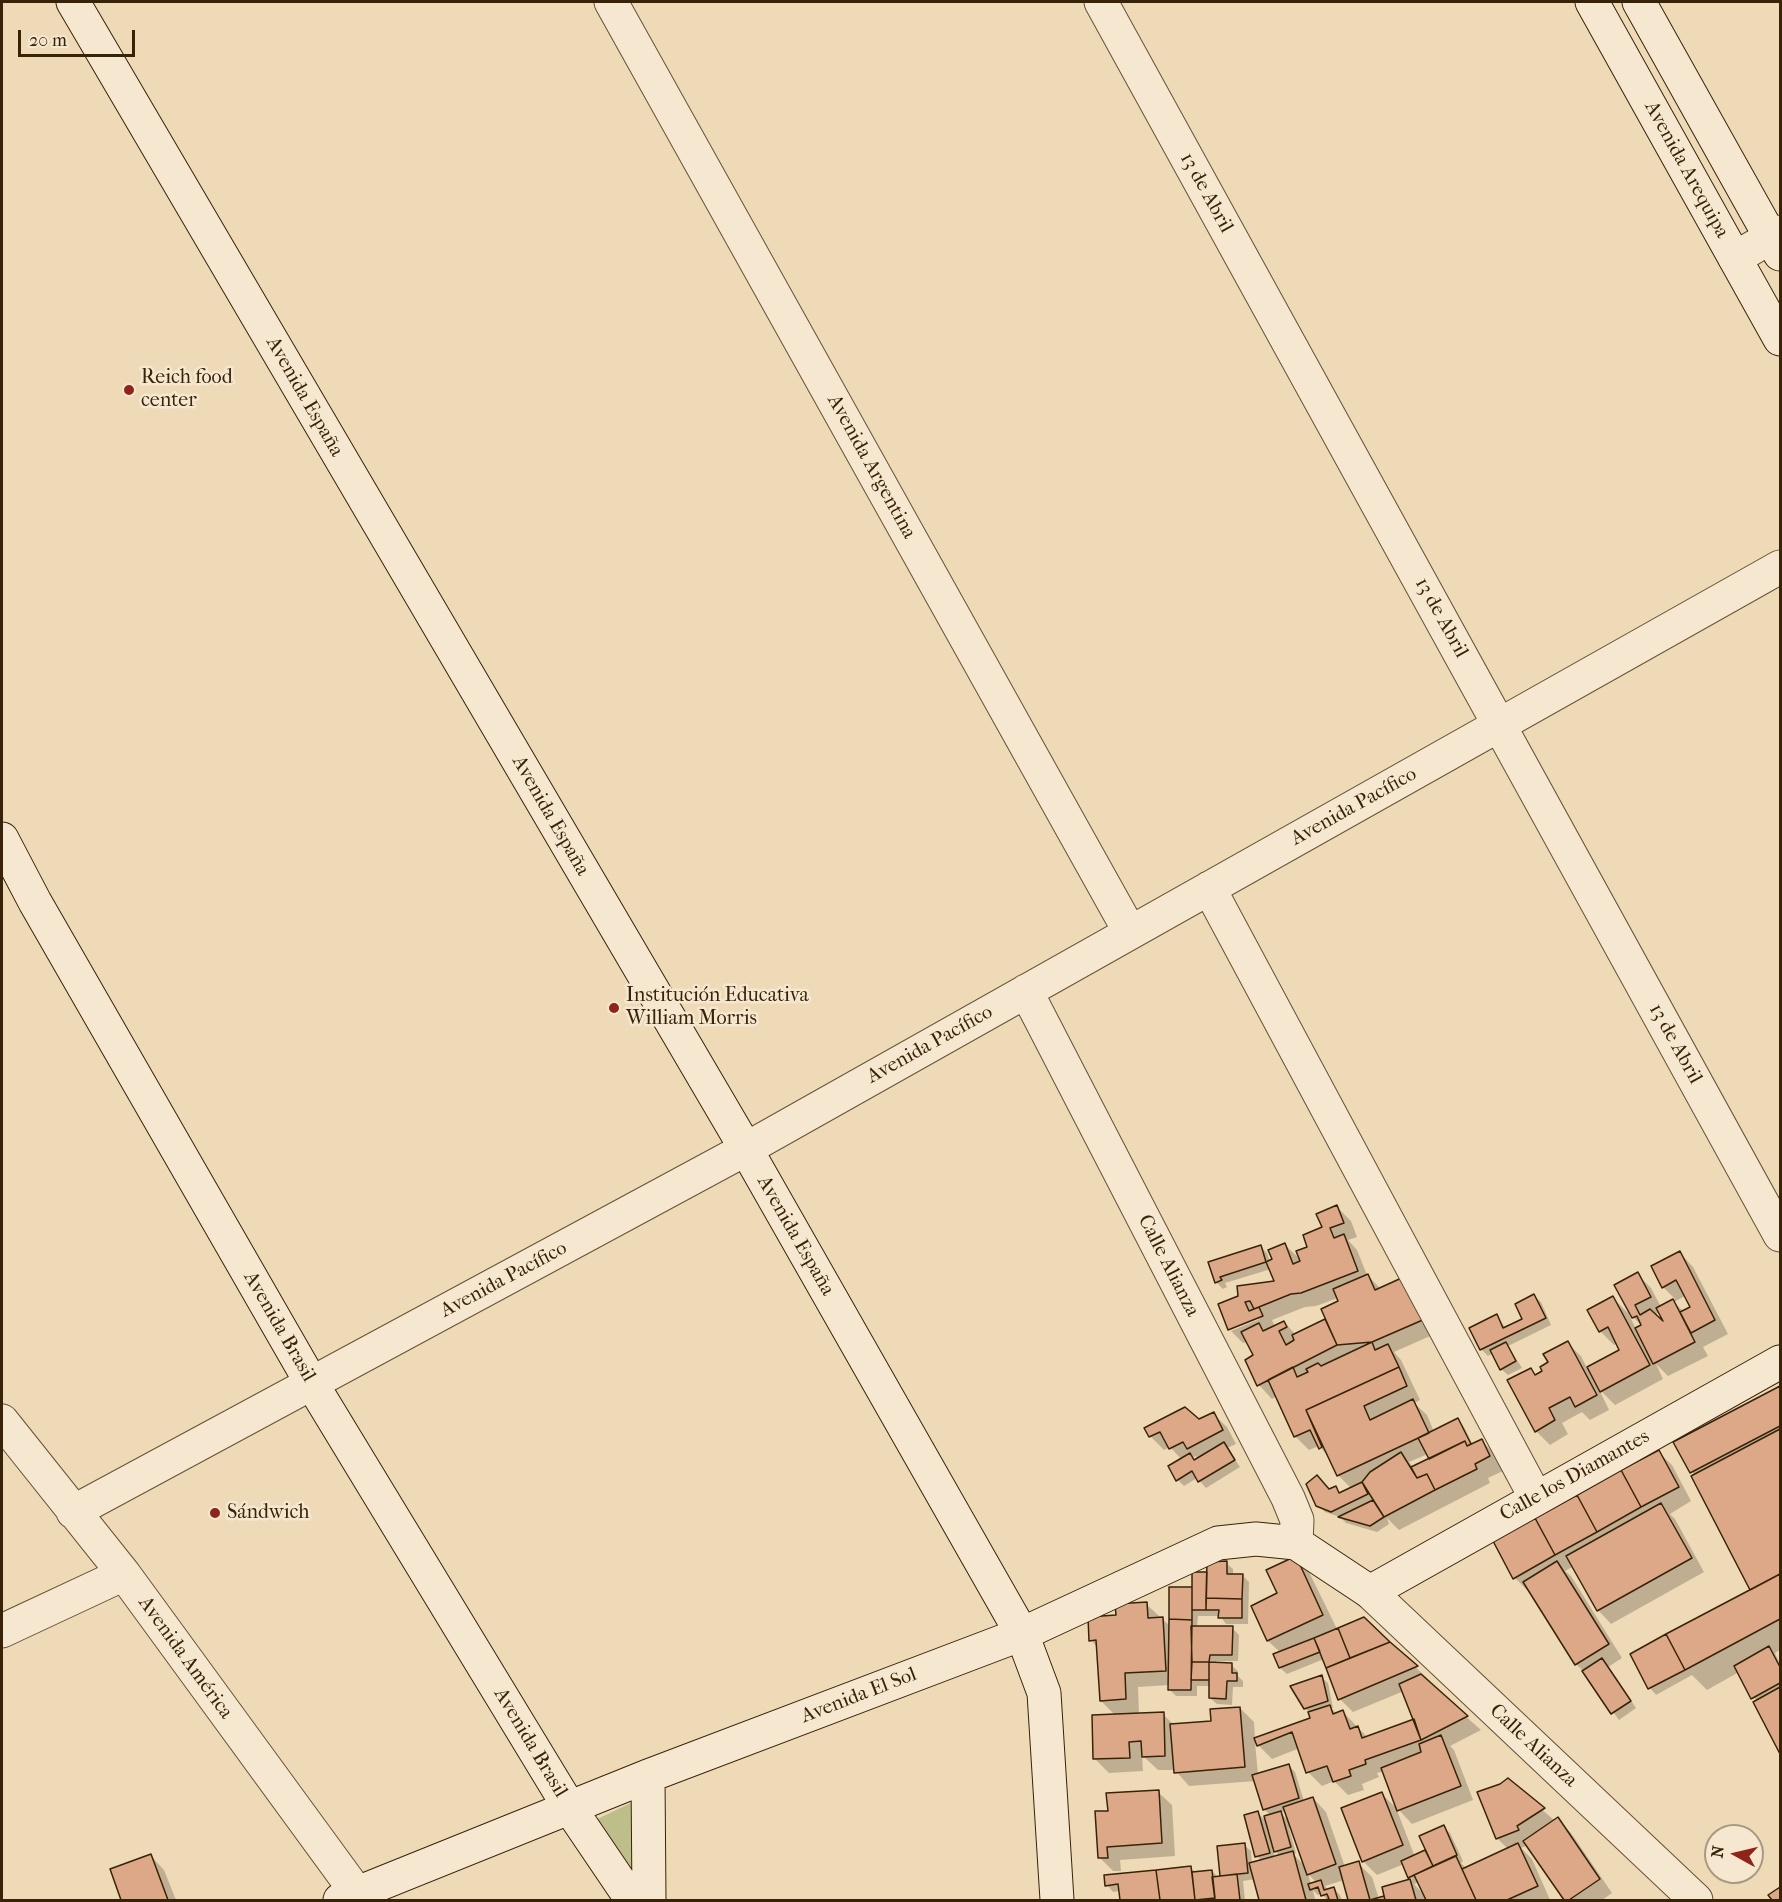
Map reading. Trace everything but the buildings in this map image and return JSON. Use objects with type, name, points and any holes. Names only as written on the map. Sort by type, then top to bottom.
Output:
[{"type":"street","name":"Avenida España","points":[[73,2],[746,1149],[1022,1634],[1044,1693],[1057,1900]]},
{"type":"street","name":"Avenida Argentina","points":[[612,2],[1130,932]]},
{"type":"street","name":"13 de Abril","points":[[1101,2],[1780,1235]]},
{"type":"street","name":"Avenida Arequipa","points":[[1592,2],[1780,339]]},
{"type":"street","name":"Avenida Arequipa","points":[[1639,2],[1777,241]]},
{"type":"street","points":[[1735,258],[1777,241]]},
{"type":"street","name":"Avenida Pacífico","points":[[73,1512],[746,1149],[1780,567]]},
{"type":"street","name":"Avenida Brasil","points":[[2,838],[35,902],[312,1384],[569,1807],[632,1900]]},
{"type":"street","points":[[1209,888],[1536,1498]]},
{"type":"street","name":"Calle Alianza","points":[[1026,991],[1288,1498],[1297,1520],[1296,1543]]},
{"type":"street","name":"Calle los Diamantes","points":[[1370,1592],[1780,1362]]},
{"type":"street","name":"Avenida América","points":[[2,1421],[124,1574],[352,1898]]},
{"type":"street","name":"Avenida El Sol","points":[[352,1898],[569,1807],[1022,1634],[1218,1543],[1256,1539],[1296,1543],[1370,1592]]},
{"type":"street","points":[[2,1631],[124,1574]]},
{"type":"street","name":"Calle Alianza","points":[[1370,1592],[1686,1898]]},
{"type":"street","points":[[648,1776],[649,1900]]},
{"type":"green space","points":[[639,1799],[640,1892],[591,1822]]},
{"type":"place","name":"Reich food center","points":[[129,390]]},
{"type":"place","name":"Institución Educativa William Morris","points":[[614,1008]]},
{"type":"place","name":"Sándwich","points":[[215,1513]]}]
